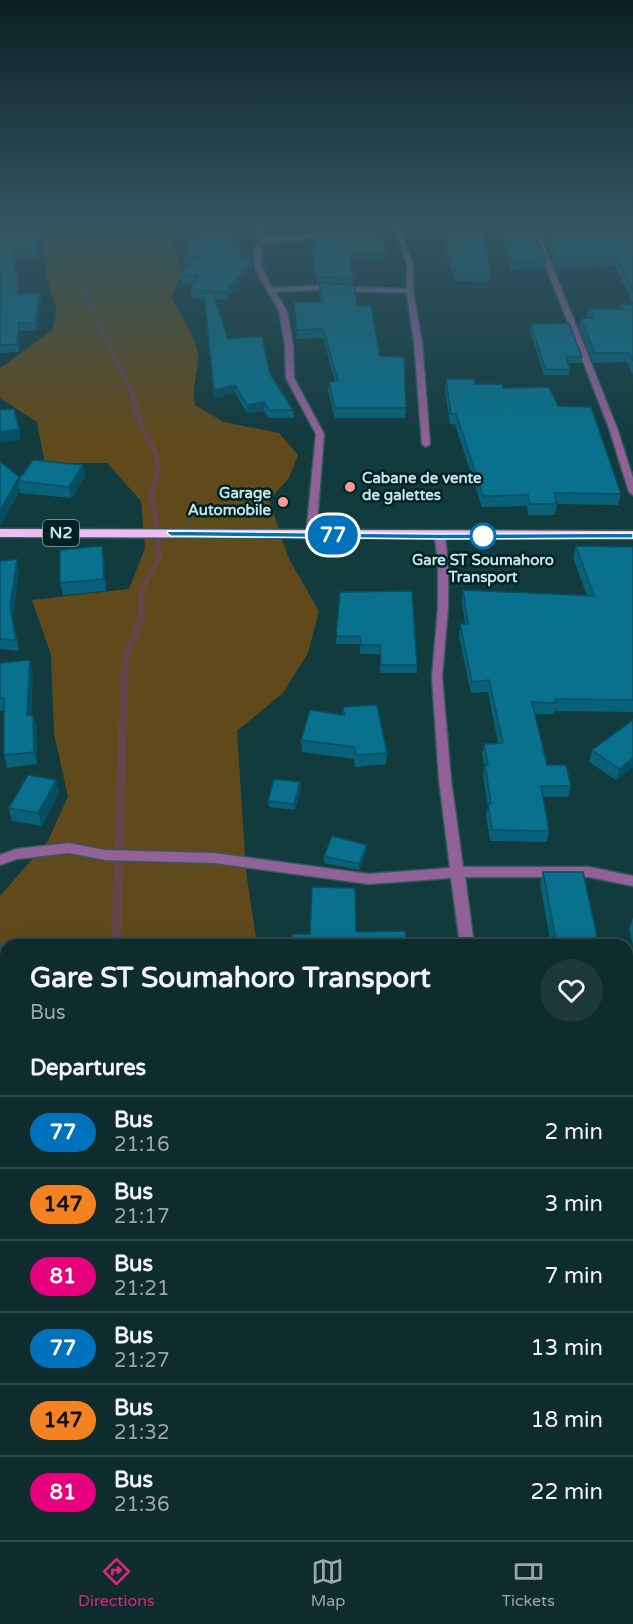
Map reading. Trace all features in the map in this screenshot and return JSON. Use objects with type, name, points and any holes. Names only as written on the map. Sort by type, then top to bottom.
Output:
[{"type":"highway","name":"N2","points":[[0,533],[123,532],[440,537],[633,535]]},
{"type":"street","points":[[273,295],[283,311],[289,345],[290,378],[320,434],[311,535]]},
{"type":"street","points":[[411,295],[418,342],[426,444]]},
{"type":"street","points":[[560,295],[613,428],[633,492]]},
{"type":"street","points":[[440,537],[442,607],[437,677],[445,780],[466,939]]},
{"type":"street","points":[[0,860],[16,854],[69,848],[105,855],[214,858],[369,879],[459,872],[590,872],[633,881]]},
{"type":"shaded area","points":[[52,295],[172,295],[197,351],[195,405],[224,422],[279,433],[298,455],[289,478],[269,500],[289,559],[319,611],[308,653],[283,693],[237,731],[246,871],[256,939],[0,939],[0,896],[48,841],[68,796],[54,734],[51,655],[32,600],[129,589],[145,548],[141,501],[107,463],[45,463],[37,422],[0,398],[0,368],[52,330],[57,311]]},
{"type":"building","points":[[0,295],[40,295],[35,323],[19,323],[17,344],[0,345]]},
{"type":"building","points":[[204,295],[214,295],[228,339],[262,336],[270,374],[293,410],[269,410],[264,402],[247,405],[235,385],[214,390]]},
{"type":"building","points":[[321,295],[355,295],[357,306],[371,306],[380,356],[404,357],[406,408],[335,408],[329,382],[338,381],[323,329],[297,330],[294,302],[323,302]]},
{"type":"building","points":[[620,304],[633,304],[633,361],[629,353],[595,353],[581,319],[593,318],[589,309],[623,309]]},
{"type":"building","points":[[569,323],[582,357],[566,357],[570,370],[545,369],[531,324]]},
{"type":"building","points":[[446,379],[474,379],[475,384],[502,384],[503,388],[549,387],[558,406],[591,407],[621,494],[554,493],[557,504],[530,504],[528,495],[483,496],[456,414],[451,414]]},
{"type":"building","points":[[14,409],[19,429],[0,432],[0,410]]},
{"type":"building","points":[[33,460],[83,465],[69,487],[18,481]]},
{"type":"building","points":[[0,461],[19,477],[0,510]]},
{"type":"building","points":[[102,546],[104,579],[60,583],[60,550]]},
{"type":"building","points":[[576,546],[633,547],[633,700],[555,699],[556,703],[532,702],[547,765],[566,765],[571,786],[541,786],[549,831],[492,830],[485,765],[488,765],[484,744],[503,743],[489,680],[472,682],[460,624],[468,624],[463,590],[594,596]]},
{"type":"building","points":[[17,559],[10,607],[16,640],[0,639],[0,561]]},
{"type":"building","points":[[412,591],[417,665],[381,665],[380,645],[361,645],[360,636],[336,636],[340,592]]},
{"type":"building","points":[[30,660],[27,715],[33,715],[34,752],[4,755],[4,698],[0,698],[0,663]]},
{"type":"building","points":[[377,705],[387,753],[356,755],[354,747],[301,740],[310,710],[344,715],[343,707]]},
{"type":"building","points":[[633,720],[633,758],[619,769],[592,750]]},
{"type":"building","points":[[28,775],[56,780],[38,813],[9,808]]},
{"type":"building","points":[[274,779],[300,782],[294,804],[268,801]]},
{"type":"building","points":[[332,836],[367,845],[359,864],[324,856]]},
{"type":"building","points":[[543,872],[583,872],[598,939],[556,939]]},
{"type":"building","points":[[312,887],[355,888],[356,932],[405,931],[406,939],[292,939],[292,934],[310,934]]},
{"type":"waterway","points":[[85,295],[132,393],[142,428],[156,454],[158,468],[151,497],[155,512],[159,558],[141,591],[141,620],[125,658],[116,939]]},
{"type":"bus line","name":"77","points":[[171,533],[440,537],[633,535]]},
{"type":"place","name":"Cabane de vente de galettes","points":[[350,487]]},
{"type":"place","name":"Garage Automobile","points":[[283,502]]},
{"type":"place","name":"Gare ST Soumahoro Transport","points":[[483,536]]}]
